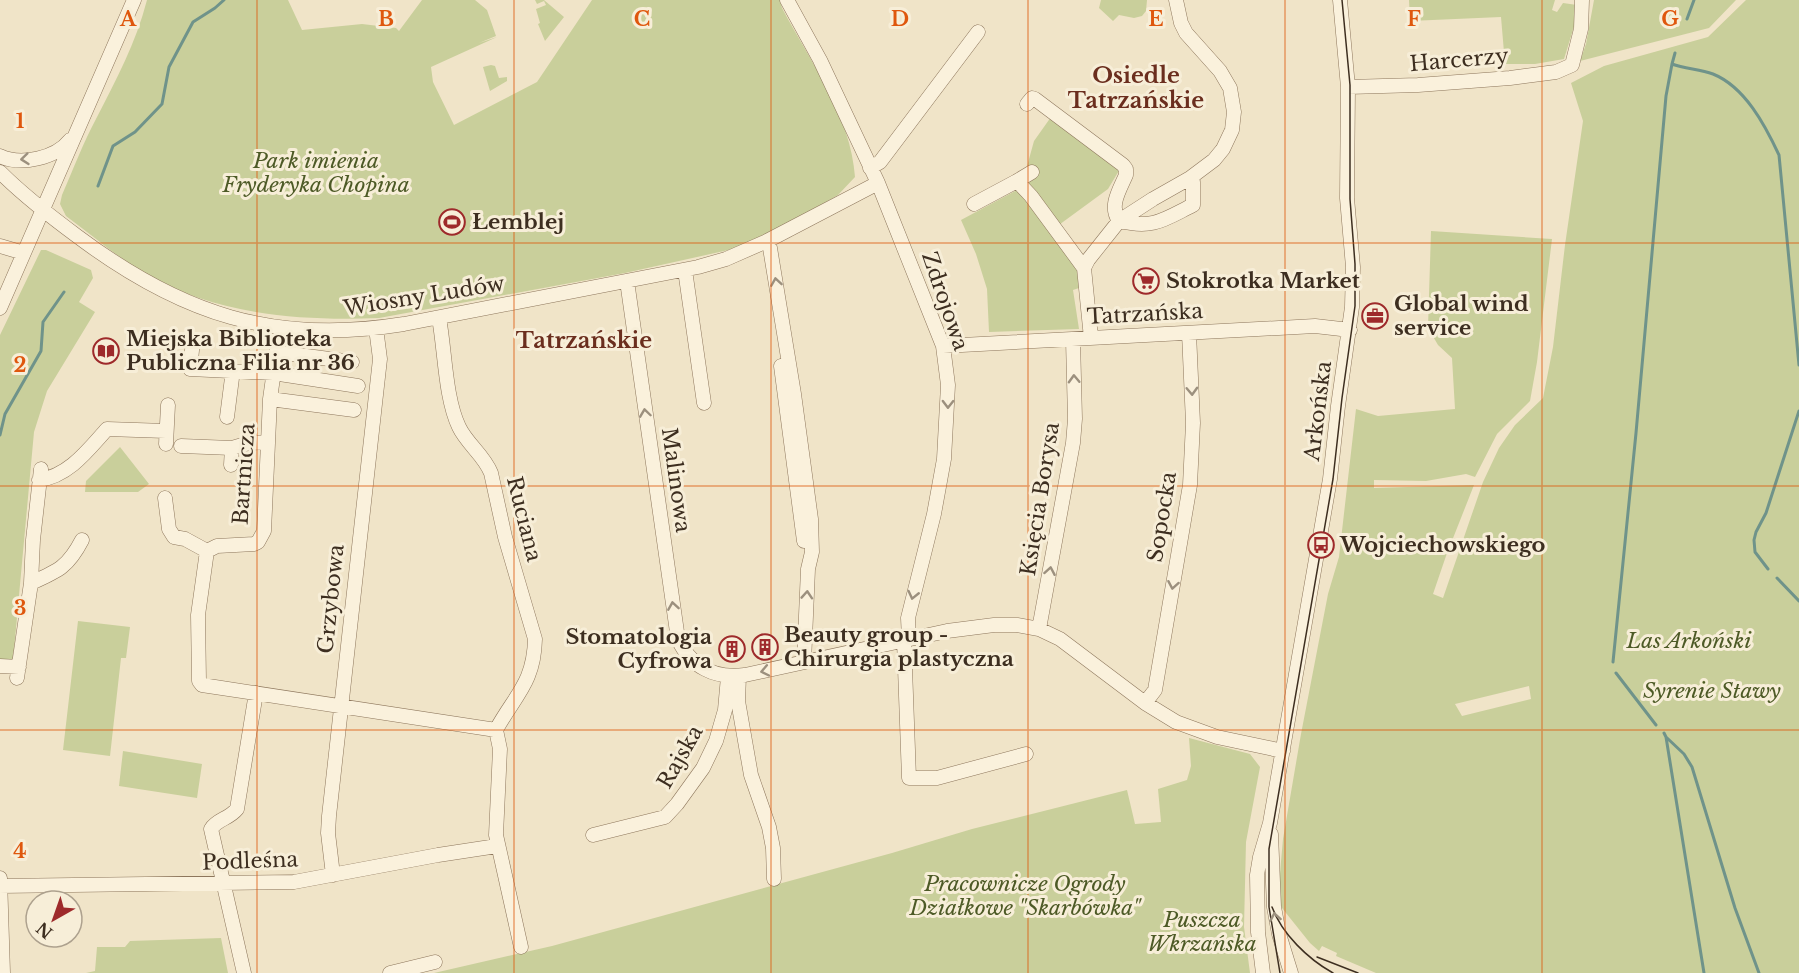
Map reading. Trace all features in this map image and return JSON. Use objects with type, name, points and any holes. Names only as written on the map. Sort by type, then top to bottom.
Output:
[{"type":"street","points":[[0,308],[134,0]]},
{"type":"street","name":"Zdrojowa","points":[[787,0],[813,45],[878,183],[943,346],[948,385],[944,459],[936,503],[908,618],[906,639],[909,778],[937,778],[1026,754]]},
{"type":"street","points":[[1084,268],[1119,221],[1190,178],[1220,155],[1232,130],[1234,112],[1232,95],[1226,79],[1190,40],[1181,23],[1176,0]]},
{"type":"street","name":"Arkońska","points":[[1263,973],[1258,932],[1257,875],[1270,823],[1329,487],[1338,406],[1350,330],[1353,281],[1347,198],[1348,87],[1340,0]]},
{"type":"street","name":"Harcerzy","points":[[1348,87],[1419,85],[1556,72],[1572,65],[1581,29],[1582,0]]},
{"type":"street","points":[[870,168],[880,162],[978,32]]},
{"type":"street","points":[[1027,104],[1032,98],[1035,99],[1123,165],[1126,175],[1114,206],[1114,213],[1119,221],[1144,225],[1156,224],[1193,205],[1193,182],[1190,178]]},
{"type":"street","points":[[0,156],[10,160],[21,160],[54,153],[66,145],[80,126]]},
{"type":"street","name":"Wiosny Ludów","points":[[0,172],[42,211],[117,266],[167,292],[232,318],[280,328],[329,331],[376,328],[439,318],[686,270],[726,259],[767,241],[878,183]]},
{"type":"street","points":[[974,204],[1032,172]]},
{"type":"street","points":[[1017,181],[1031,196],[1084,268],[1091,338]]},
{"type":"street","points":[[767,241],[783,324],[780,330],[780,345],[783,394],[808,569],[804,662]]},
{"type":"street","points":[[0,246],[24,253]]},
{"type":"street","points":[[686,270],[704,403]]},
{"type":"street","name":"Malinowa","points":[[627,281],[678,639],[683,651],[691,660],[708,672],[734,676]]},
{"type":"street","name":"Ruciana","points":[[439,318],[452,405],[460,429],[487,463],[491,473],[505,537],[535,639],[535,656],[526,684],[496,730]]},
{"type":"street","name":"Tatrzańska","points":[[943,346],[1315,326],[1350,330]]},
{"type":"street","name":"Bartnicza","points":[[207,551],[217,546],[254,544],[264,531],[270,399],[280,328]]},
{"type":"street","name":"Grzybowa","points":[[333,875],[329,816],[380,359],[376,328]]},
{"type":"street","name":"Sopocka","points":[[1145,703],[1155,690],[1190,485],[1193,423],[1189,333]]},
{"type":"street","name":"Księcia Borysa","points":[[1039,629],[1073,443],[1075,402],[1072,339]]},
{"type":"street","points":[[193,340],[190,369],[273,373],[358,386]]},
{"type":"street","points":[[276,352],[352,362]]},
{"type":"street","points":[[227,417],[232,370]]},
{"type":"street","points":[[270,399],[354,410]]},
{"type":"street","points":[[0,666],[18,672],[31,583],[32,547],[40,474],[53,477],[69,468],[107,429],[166,438],[168,405]]},
{"type":"street","points":[[181,446],[232,448],[249,442],[268,442]]},
{"type":"street","points":[[231,465],[232,448]]},
{"type":"street","points":[[165,498],[169,530],[174,537],[185,539],[207,551],[198,615],[198,676],[202,685],[496,730],[500,749],[495,826],[497,846],[521,947]]},
{"type":"street","points":[[31,583],[65,567],[82,540]]},
{"type":"street","points":[[774,879],[773,848],[769,827],[751,775],[734,676],[906,639],[978,627],[1007,625],[1039,629],[1065,642],[1145,703],[1176,722],[1217,737],[1283,751]]},
{"type":"street","name":"Rajska","points":[[593,836],[664,817],[677,804],[703,768],[716,741],[734,676]]},
{"type":"street","points":[[244,973],[211,829],[214,823],[231,816],[237,809],[256,693]]},
{"type":"street","name":"Arkońska","points":[[1270,823],[1274,912],[1291,973]]},
{"type":"street","name":"Podleśna","points":[[0,886],[294,882],[497,846]]},
{"type":"street","points":[[0,878],[3,973]]},
{"type":"street","points":[[390,973],[435,962]]},
{"type":"green space","name":"Park imienia Fryderyka Chopina","points":[[147,0],[288,0],[302,30],[362,24],[396,28],[399,31],[422,0],[475,0],[487,10],[496,36],[479,43],[497,37],[431,67],[433,82],[454,125],[537,82],[592,0],[780,0],[782,8],[838,111],[852,154],[855,177],[838,195],[776,231],[733,249],[625,273],[379,318],[288,316],[228,306],[171,287],[144,273],[66,216],[60,204],[82,147],[131,46]]},
{"type":"green space","points":[[535,0],[544,0],[564,17],[545,41],[538,24],[540,23],[536,9],[546,5],[544,1],[537,4]]},
{"type":"green space","points":[[1101,0],[1147,0],[1146,11],[1142,16],[1134,18],[1119,15],[1113,21],[1099,8]]},
{"type":"green space","points":[[1409,0],[1555,0],[1552,10],[1557,12],[1563,3],[1577,5],[1576,20],[1564,59],[1535,64],[1505,64],[1501,17],[1410,21]]},
{"type":"green space","points":[[1594,0],[1736,0],[1709,28],[1580,61],[1586,44]]},
{"type":"green space","points":[[1746,0],[1799,0],[1799,973],[1376,973],[1336,956],[1337,953],[1322,946],[1319,951],[1310,943],[1280,903],[1283,839],[1328,594],[1339,557],[1356,409],[1378,416],[1455,409],[1452,358],[1438,345],[1428,328],[1431,231],[1552,239],[1530,401],[1497,434],[1475,477],[1466,474],[1426,481],[1374,480],[1374,488],[1474,485],[1433,594],[1443,598],[1483,482],[1499,448],[1515,425],[1543,398],[1553,347],[1583,121],[1571,83],[1604,66],[1708,37]],"holes":[[[1529,686],[1531,699],[1462,716],[1455,704]]]},
{"type":"green space","points":[[495,66],[499,78],[507,77],[507,81],[490,91],[483,67]]},
{"type":"green space","points":[[1051,117],[1120,169],[1108,189],[1052,230],[1082,269],[1082,287],[1073,290],[1079,329],[989,332],[987,289],[976,254],[961,220],[1021,188],[1034,141]]},
{"type":"green space","points":[[41,250],[46,250],[91,270],[93,278],[79,302],[95,312],[47,391],[34,432],[13,661],[0,660],[0,335]]},
{"type":"green space","points":[[120,447],[149,484],[138,492],[85,492],[86,481]]},
{"type":"green space","points":[[78,621],[130,627],[126,658],[121,658],[110,756],[63,750]]},
{"type":"green space","points":[[1189,738],[1250,754],[1260,767],[1246,842],[1244,927],[1250,973],[434,973],[552,946],[972,829],[1127,790],[1135,824],[1161,822],[1158,789],[1187,780],[1191,766]]},
{"type":"green space","points":[[123,751],[202,764],[197,798],[119,786]]},
{"type":"green space","points":[[221,938],[228,973],[86,973],[95,971],[97,947],[125,947],[130,941]]},
{"type":"waterway","points":[[98,186],[113,146],[135,132],[162,104],[169,67],[193,22],[224,0]]},
{"type":"waterway","points":[[1687,19],[1694,0]]},
{"type":"waterway","points":[[1675,53],[1672,64],[1713,74],[1735,88],[1753,108],[1779,155],[1799,365]]},
{"type":"waterway","points":[[1613,662],[1666,96],[1672,64]]},
{"type":"waterway","points":[[0,435],[5,414],[41,351],[43,322],[64,292]]},
{"type":"waterway","points":[[1768,569],[1755,552],[1754,540],[1766,513],[1799,411]]},
{"type":"waterway","points":[[1777,578],[1799,601]]},
{"type":"waterway","points":[[1616,673],[1656,725]]},
{"type":"waterway","points":[[1664,733],[1704,973]]},
{"type":"waterway","points":[[1666,737],[1684,754],[1692,767],[1735,908],[1759,973]]},
{"type":"tram line","points":[[1280,973],[1269,907],[1269,849],[1333,479],[1355,306],[1355,264],[1350,199],[1350,85],[1342,0]]},
{"type":"tram line","points":[[1272,907],[1282,927],[1297,945],[1314,961],[1333,973]]},
{"type":"tram line","points":[[1317,957],[1358,973]]},
{"type":"place","name":"Łemblej","points":[[452,222]]},
{"type":"place","name":"Stokrotka Market","points":[[1146,281]]},
{"type":"place","name":"Global wind service","points":[[1375,316]]},
{"type":"place","name":"Miejska Biblioteka Publiczna Filia nr 36","points":[[106,351]]},
{"type":"place","name":"Wojciechowskiego","points":[[1321,545]]},
{"type":"place","name":"Beauty group - Chirurgia plastyczna","points":[[765,647]]},
{"type":"place","name":"Stomatologia Cyfrowa","points":[[732,649]]},
{"type":"district","name":"Osiedle Tatrzańskie","points":[[1136,88]]},
{"type":"district","name":"Tatrzańskie","points":[[584,340]]},
{"type":"park label","name":"Las Arkoński","points":[[1689,641]]},
{"type":"park label","name":"Syrenie Stawy","points":[[1712,691]]},
{"type":"park label","name":"Pracownicze Ogrody Działkowe \"Skarbówka\"","points":[[1025,896]]},
{"type":"park label","name":"Puszcza Wkrzańska","points":[[1202,932]]}]
